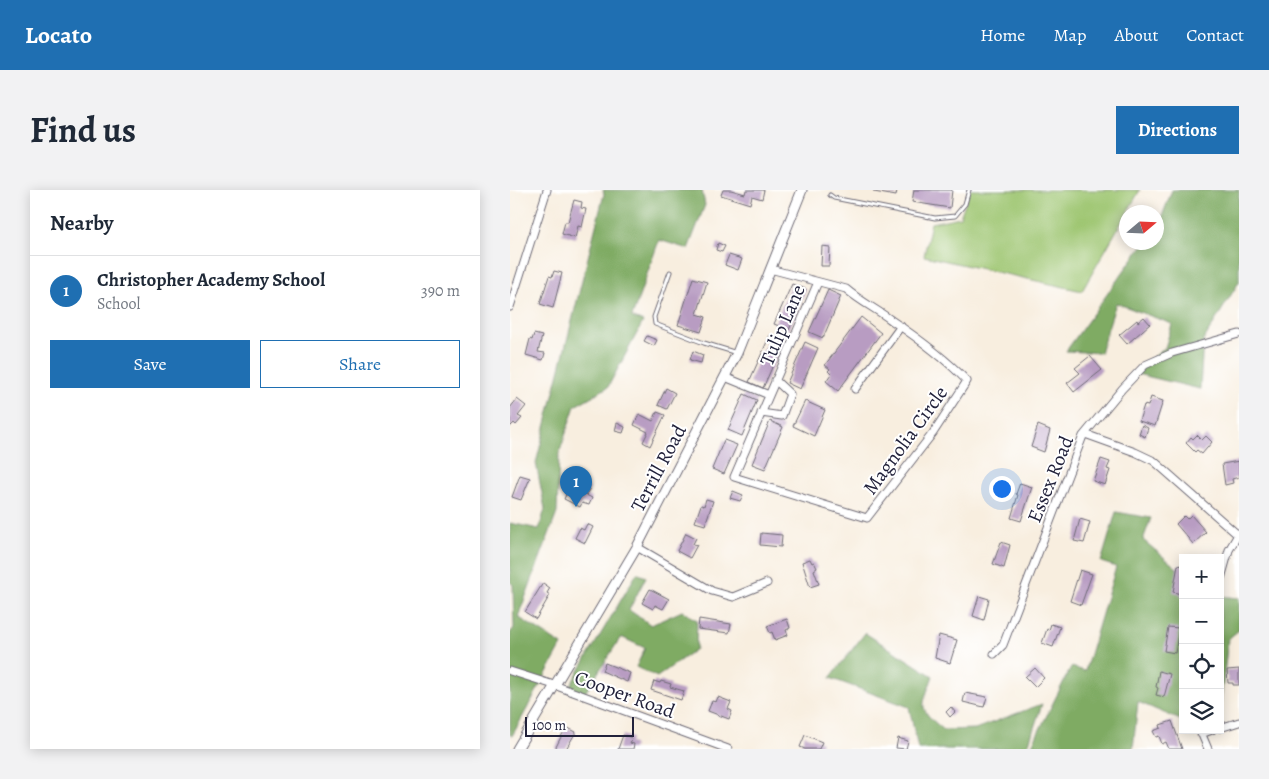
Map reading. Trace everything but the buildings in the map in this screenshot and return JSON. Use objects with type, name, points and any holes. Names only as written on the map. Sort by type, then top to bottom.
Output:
[{"type":"street","points":[[510,307],[547,190]]},
{"type":"street","name":"Terrill Road","points":[[517,749],[636,546],[725,377],[737,353],[802,190]]},
{"type":"street","name":"Magnolia Circle","points":[[734,477],[868,518],[933,434],[967,381],[947,361],[901,326],[846,289],[770,269]]},
{"type":"street","name":"Tulip Lane","points":[[734,477],[818,282]]},
{"type":"street","points":[[855,389],[901,326]]},
{"type":"street","name":"Essex Road","points":[[994,654],[1003,644],[1085,434],[1122,389],[1145,366],[1172,353],[1239,334]]},
{"type":"street","points":[[725,377],[769,395]]},
{"type":"street","name":"Tulip Lane","points":[[761,413],[782,416],[790,394],[775,380]]},
{"type":"street","points":[[1085,434],[1135,452],[1154,462],[1238,534],[1229,550],[1224,568]]},
{"type":"street","points":[[636,546],[712,591],[732,597],[767,583]]},
{"type":"street","name":"Cooper Road","points":[[510,671],[554,685],[725,748]]},
{"type":"street","points":[[1224,727],[1239,722]]},
{"type":"street","points":[[1202,734],[1208,749]]},
{"type":"lane","points":[[830,195],[834,198],[935,218],[955,216],[965,204],[969,190]]},
{"type":"lane","points":[[670,272],[654,317],[655,324],[704,343],[737,353]]},
{"type":"green space","points":[[603,190],[702,190],[705,205],[688,249],[659,240],[632,317],[643,322],[608,387],[575,406],[559,454],[557,513],[518,617],[562,645],[512,736],[510,735],[510,633],[514,628],[513,585],[510,582],[510,523],[539,529],[545,509],[536,463],[604,194]]},
{"type":"green space","points":[[970,190],[1140,190],[1131,205],[1119,205],[1119,227],[1082,291],[924,256],[931,223],[960,217]]},
{"type":"green space","points":[[1172,190],[1239,190],[1239,282],[1203,341],[1200,389],[1133,373],[1165,348],[1172,324],[1116,303],[1100,353],[1066,351],[1139,250],[1164,250],[1164,211]]},
{"type":"green space","points":[[1116,512],[1151,518],[1143,540],[1179,570],[1179,719],[1138,702],[1133,749],[1030,749],[1071,667],[1085,671],[1116,567],[1101,562]]},
{"type":"green space","points":[[637,573],[646,577],[629,610],[651,625],[682,611],[697,620],[696,649],[657,677],[636,667],[645,648],[621,637],[583,696],[567,691]]},
{"type":"green space","points":[[1224,596],[1239,598],[1239,630],[1228,639],[1224,674]]},
{"type":"green space","points":[[865,633],[933,676],[924,701],[925,711],[944,730],[975,729],[1042,704],[1027,749],[918,749],[909,707],[830,678]]},
{"type":"place","name":"Christopher Academy School","points":[[576,507]]}]
